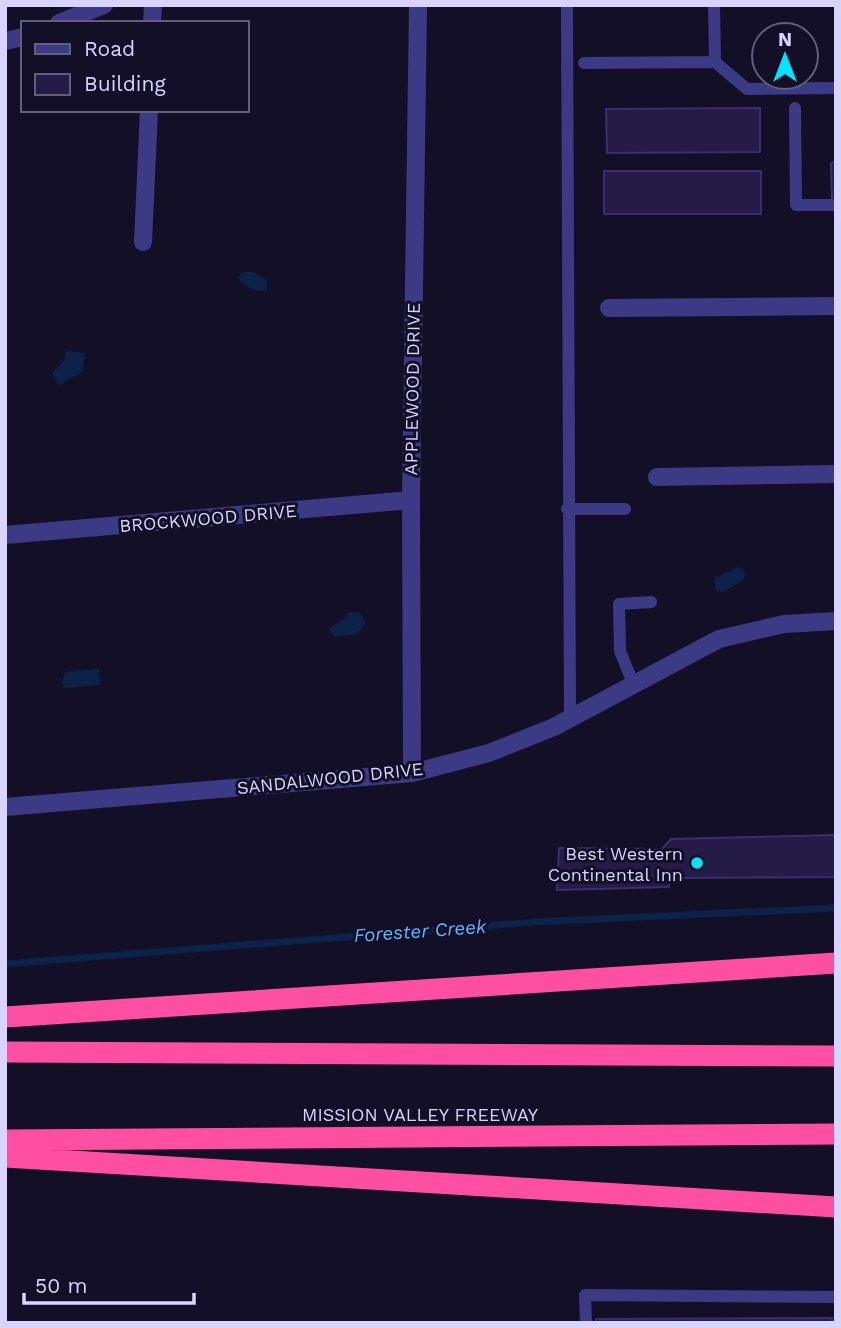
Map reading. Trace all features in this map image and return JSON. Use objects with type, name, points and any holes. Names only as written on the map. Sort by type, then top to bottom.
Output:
[{"type":"highway","points":[[5,1017],[836,963]]},
{"type":"highway","points":[[5,1052],[836,1056]]},
{"type":"highway","name":"MISSION VALLEY FREEWAY","points":[[5,1140],[836,1134]]},
{"type":"highway","points":[[5,1157],[836,1208]]},
{"type":"street","points":[[64,21],[104,5]]},
{"type":"street","name":"APPLEWOOD DRIVE","points":[[412,773],[411,500],[418,5]]},
{"type":"street","points":[[143,242],[149,112]]},
{"type":"street","points":[[609,308],[836,306]]},
{"type":"street","points":[[657,477],[836,474]]},
{"type":"street","name":"BROCKWOOD DRIVE","points":[[5,535],[411,500]]},
{"type":"street","name":"SANDALWOOD DRIVE","points":[[5,807],[412,773],[489,753],[570,718],[719,639],[784,624],[836,621]]},
{"type":"lane","points":[[567,5],[567,509],[570,718]]},
{"type":"lane","points":[[714,5],[715,62]]},
{"type":"lane","points":[[584,62],[715,62],[747,89],[836,88]]},
{"type":"lane","points":[[795,108],[796,205],[836,205]]},
{"type":"lane","points":[[567,509],[625,509]]},
{"type":"lane","points":[[633,683],[620,651],[619,604],[651,602]]},
{"type":"lane","points":[[586,1323],[586,1295],[836,1297]]},
{"type":"water","points":[[243,272],[253,272],[267,280],[267,290],[259,291],[246,286],[238,277]]},
{"type":"water","points":[[66,350],[85,353],[82,372],[59,385],[52,374],[64,360]]},
{"type":"water","points":[[737,567],[745,571],[744,580],[723,592],[716,591],[714,579]]},
{"type":"water","points":[[360,612],[366,623],[357,634],[334,637],[329,628],[344,620],[347,613]]},
{"type":"water","points":[[99,669],[100,685],[65,688],[62,682],[65,672]]},
{"type":"building","points":[[760,108],[760,152],[607,153],[606,109]]},
{"type":"building","points":[[836,162],[836,200],[832,200],[831,163]]},
{"type":"building","points":[[604,171],[761,171],[761,214],[604,214]]},
{"type":"building","name":"Best Western Continental Inn","points":[[836,835],[836,877],[669,878],[669,887],[557,890],[559,848],[662,849],[671,839]]},
{"type":"building","points":[[832,1318],[832,1323],[596,1323],[596,1319]]},
{"type":"waterway","name":"Forester Creek","points":[[5,964],[535,922],[836,908]]},
{"type":"place","name":"Best Western Continental Inn","points":[[697,863]]}]
